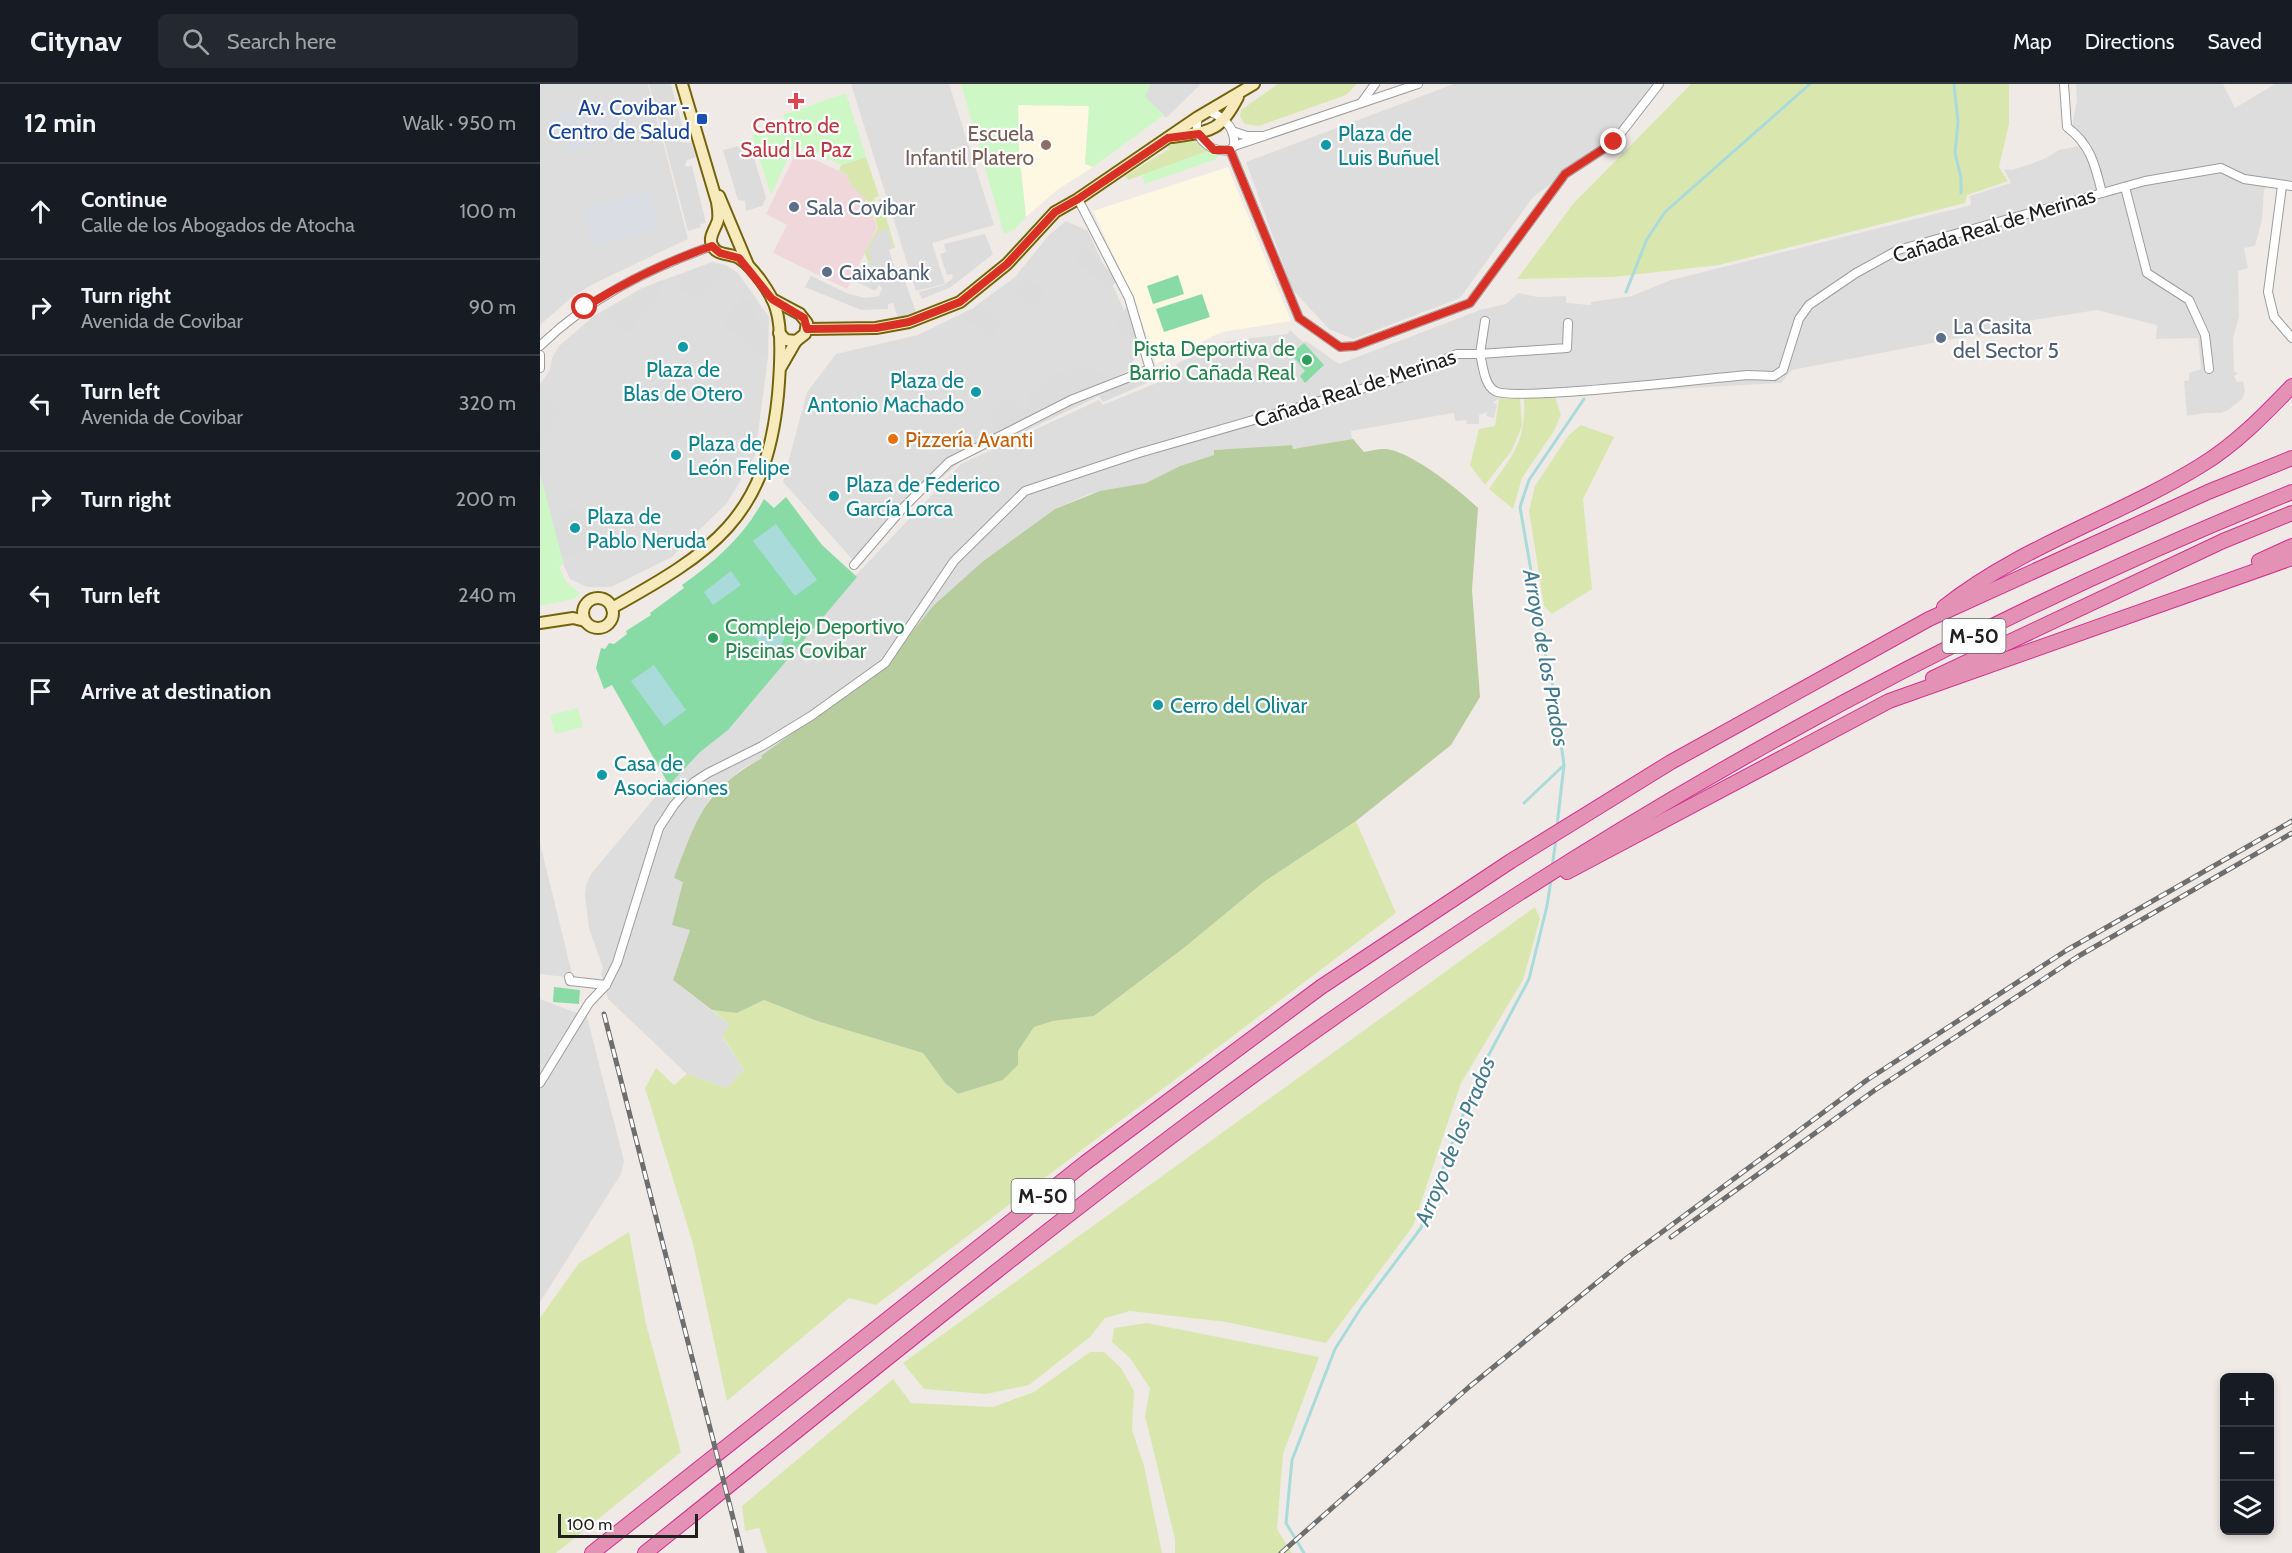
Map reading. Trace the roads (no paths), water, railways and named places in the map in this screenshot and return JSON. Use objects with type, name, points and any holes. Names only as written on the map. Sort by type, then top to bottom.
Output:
[{"type":"highway","points":[[2282,397],[2292,379]]},
{"type":"highway","points":[[1929,619],[1965,590],[2038,548],[2200,466],[2250,429],[2292,386]]},
{"type":"highway","name":"M-50","points":[[592,1553],[1085,1163],[1321,987],[1510,861],[1671,762],[1929,619],[2208,492],[2292,458]]},
{"type":"highway","name":"M-50","points":[[645,1553],[945,1313],[1220,1099],[1372,991],[1505,901],[1666,801],[1828,710],[1945,649],[2217,522],[2292,492]]},
{"type":"highway","points":[[1505,901],[1584,864],[1954,667],[2212,546],[2292,513]]},
{"type":"highway","points":[[2195,590],[2292,546]]},
{"type":"highway","points":[[1889,701],[2195,590],[2292,558]]},
{"type":"street","points":[[682,84],[690,104],[714,189],[718,215],[711,238],[712,246],[717,251],[739,258],[749,267]]},
{"type":"street","points":[[690,104],[692,84]]},
{"type":"street","points":[[807,329],[876,328],[909,322],[960,302],[1007,264],[1055,212],[1078,199],[1198,117],[1254,84]]},
{"type":"street","points":[[1361,103],[1375,84]]},
{"type":"street","points":[[1198,117],[1196,124],[1199,134],[1214,150],[1232,148],[1419,84]]},
{"type":"street","points":[[1232,131],[1232,148],[1299,318],[1340,347],[1355,346],[1470,303],[1565,174],[1614,142],[1659,84]]},
{"type":"street","points":[[2064,84],[2067,127],[2080,137],[2094,157],[2102,193]]},
{"type":"street","points":[[1168,138],[1199,134],[1214,129],[1239,94]]},
{"type":"street","points":[[1209,111],[1223,119],[1232,131],[1247,136],[1265,136]]},
{"type":"street","name":"Cañada Real de Merinas","points":[[540,1083],[589,1003],[606,985],[616,963],[659,828],[674,805],[694,782],[811,717],[885,663],[954,561],[1025,491],[1139,453],[1403,377],[1457,354],[1479,354],[1488,384],[1494,391],[1504,394],[1556,393],[1747,375],[1774,376],[1783,370],[1799,319],[1809,305],[1856,273],[1898,250],[2125,187],[2221,168],[2244,179],[2292,186]]},
{"type":"street","points":[[2282,186],[2268,292],[2274,316],[2292,338]]},
{"type":"street","points":[[2125,187],[2147,273],[2188,300],[2205,334],[2209,369]]},
{"type":"street","points":[[612,608],[693,561],[714,544],[749,499],[775,429],[781,368],[779,328],[772,299],[749,267],[722,200],[714,189]]},
{"type":"street","points":[[854,565],[903,508],[949,462],[1071,400],[1150,369],[1129,298],[1078,199]]},
{"type":"street","points":[[715,231],[723,227],[732,229]]},
{"type":"street","points":[[726,254],[733,251],[738,242]]},
{"type":"street","points":[[540,346],[585,307],[612,290],[712,246]]},
{"type":"street","points":[[772,299],[794,312],[804,318],[807,329],[801,339],[786,340],[779,328],[782,316],[794,312]]},
{"type":"street","points":[[1485,321],[1479,354],[1567,348],[1568,322]]},
{"type":"street","points":[[781,368],[796,341]]},
{"type":"street","points":[[540,355],[540,368]]},
{"type":"street","points":[[585,621],[584,608],[588,602],[602,599],[612,608]]},
{"type":"street","points":[[540,618],[584,608]]},
{"type":"street","points":[[540,623],[573,618],[585,621],[595,628],[607,626],[611,621],[612,608]]},
{"type":"street","points":[[569,977],[570,981],[606,985]]},
{"type":"water","points":[[776,524],[817,580],[795,596],[753,541]]},
{"type":"water","points":[[731,571],[741,585],[713,605],[704,592]]},
{"type":"water","points":[[773,618],[787,633],[779,649],[765,651],[761,649],[759,646],[761,644],[753,634]]},
{"type":"water","points":[[654,665],[686,710],[664,726],[631,681]]},
{"type":"waterway","name":"Arroyo de los Prados","points":[[1626,292],[1647,239],[1665,212],[1810,84]]},
{"type":"waterway","points":[[1954,84],[1958,122],[1955,153],[1961,178],[1961,193]]},
{"type":"waterway","name":"Arroyo de los Prados","points":[[1557,826],[1564,765],[1554,691],[1520,507],[1529,480],[1584,399]]},
{"type":"waterway","points":[[1524,803],[1564,765]]},
{"type":"waterway","name":"Arroyo de los Prados","points":[[1552,868],[1556,839]]},
{"type":"waterway","name":"Arroyo de los Prados","points":[[1304,1553],[1286,1523],[1292,1460],[1335,1349],[1361,1308],[1421,1228],[1476,1079],[1529,979],[1551,880]]},
{"type":"railway","points":[[1281,1553],[1469,1387],[1627,1258],[1867,1080],[2067,950],[2292,821]]},
{"type":"railway","points":[[1671,1237],[1875,1090],[2077,957],[2292,833]]},
{"type":"railway","points":[[604,1014],[742,1553]]},
{"type":"place","name":"Centro de Salud La Paz","points":[[796,101]]},
{"type":"place","name":"Av. Covibar - Centro de Salud","points":[[702,119]]},
{"type":"place","name":"Escuela Infantil Platero","points":[[1046,145]]},
{"type":"place","name":"Plaza de Luis Buñuel","points":[[1326,145]]},
{"type":"place","name":"Sala Covibar","points":[[794,207]]},
{"type":"place","name":"Caixabank","points":[[827,272]]},
{"type":"place","name":"La Casita del Sector 5","points":[[1941,338]]},
{"type":"place","name":"Plaza de Blas de Otero","points":[[683,347]]},
{"type":"place","name":"Pista Deportiva de Barrio Cañada Real","points":[[1307,360]]},
{"type":"place","name":"Plaza de Antonio Machado","points":[[976,392]]},
{"type":"place","name":"Pizzería Avanti","points":[[893,439]]},
{"type":"place","name":"Plaza de León Felipe","points":[[676,455]]},
{"type":"place","name":"Plaza de Federico García Lorca","points":[[834,496]]},
{"type":"place","name":"Plaza de Pablo Neruda","points":[[575,528]]},
{"type":"place","name":"Complejo Deportivo Piscinas Covibar","points":[[713,638]]},
{"type":"place","name":"Cerro del Olivar","points":[[1158,705]]},
{"type":"place","name":"Casa de Asociaciones","points":[[602,775]]}]
